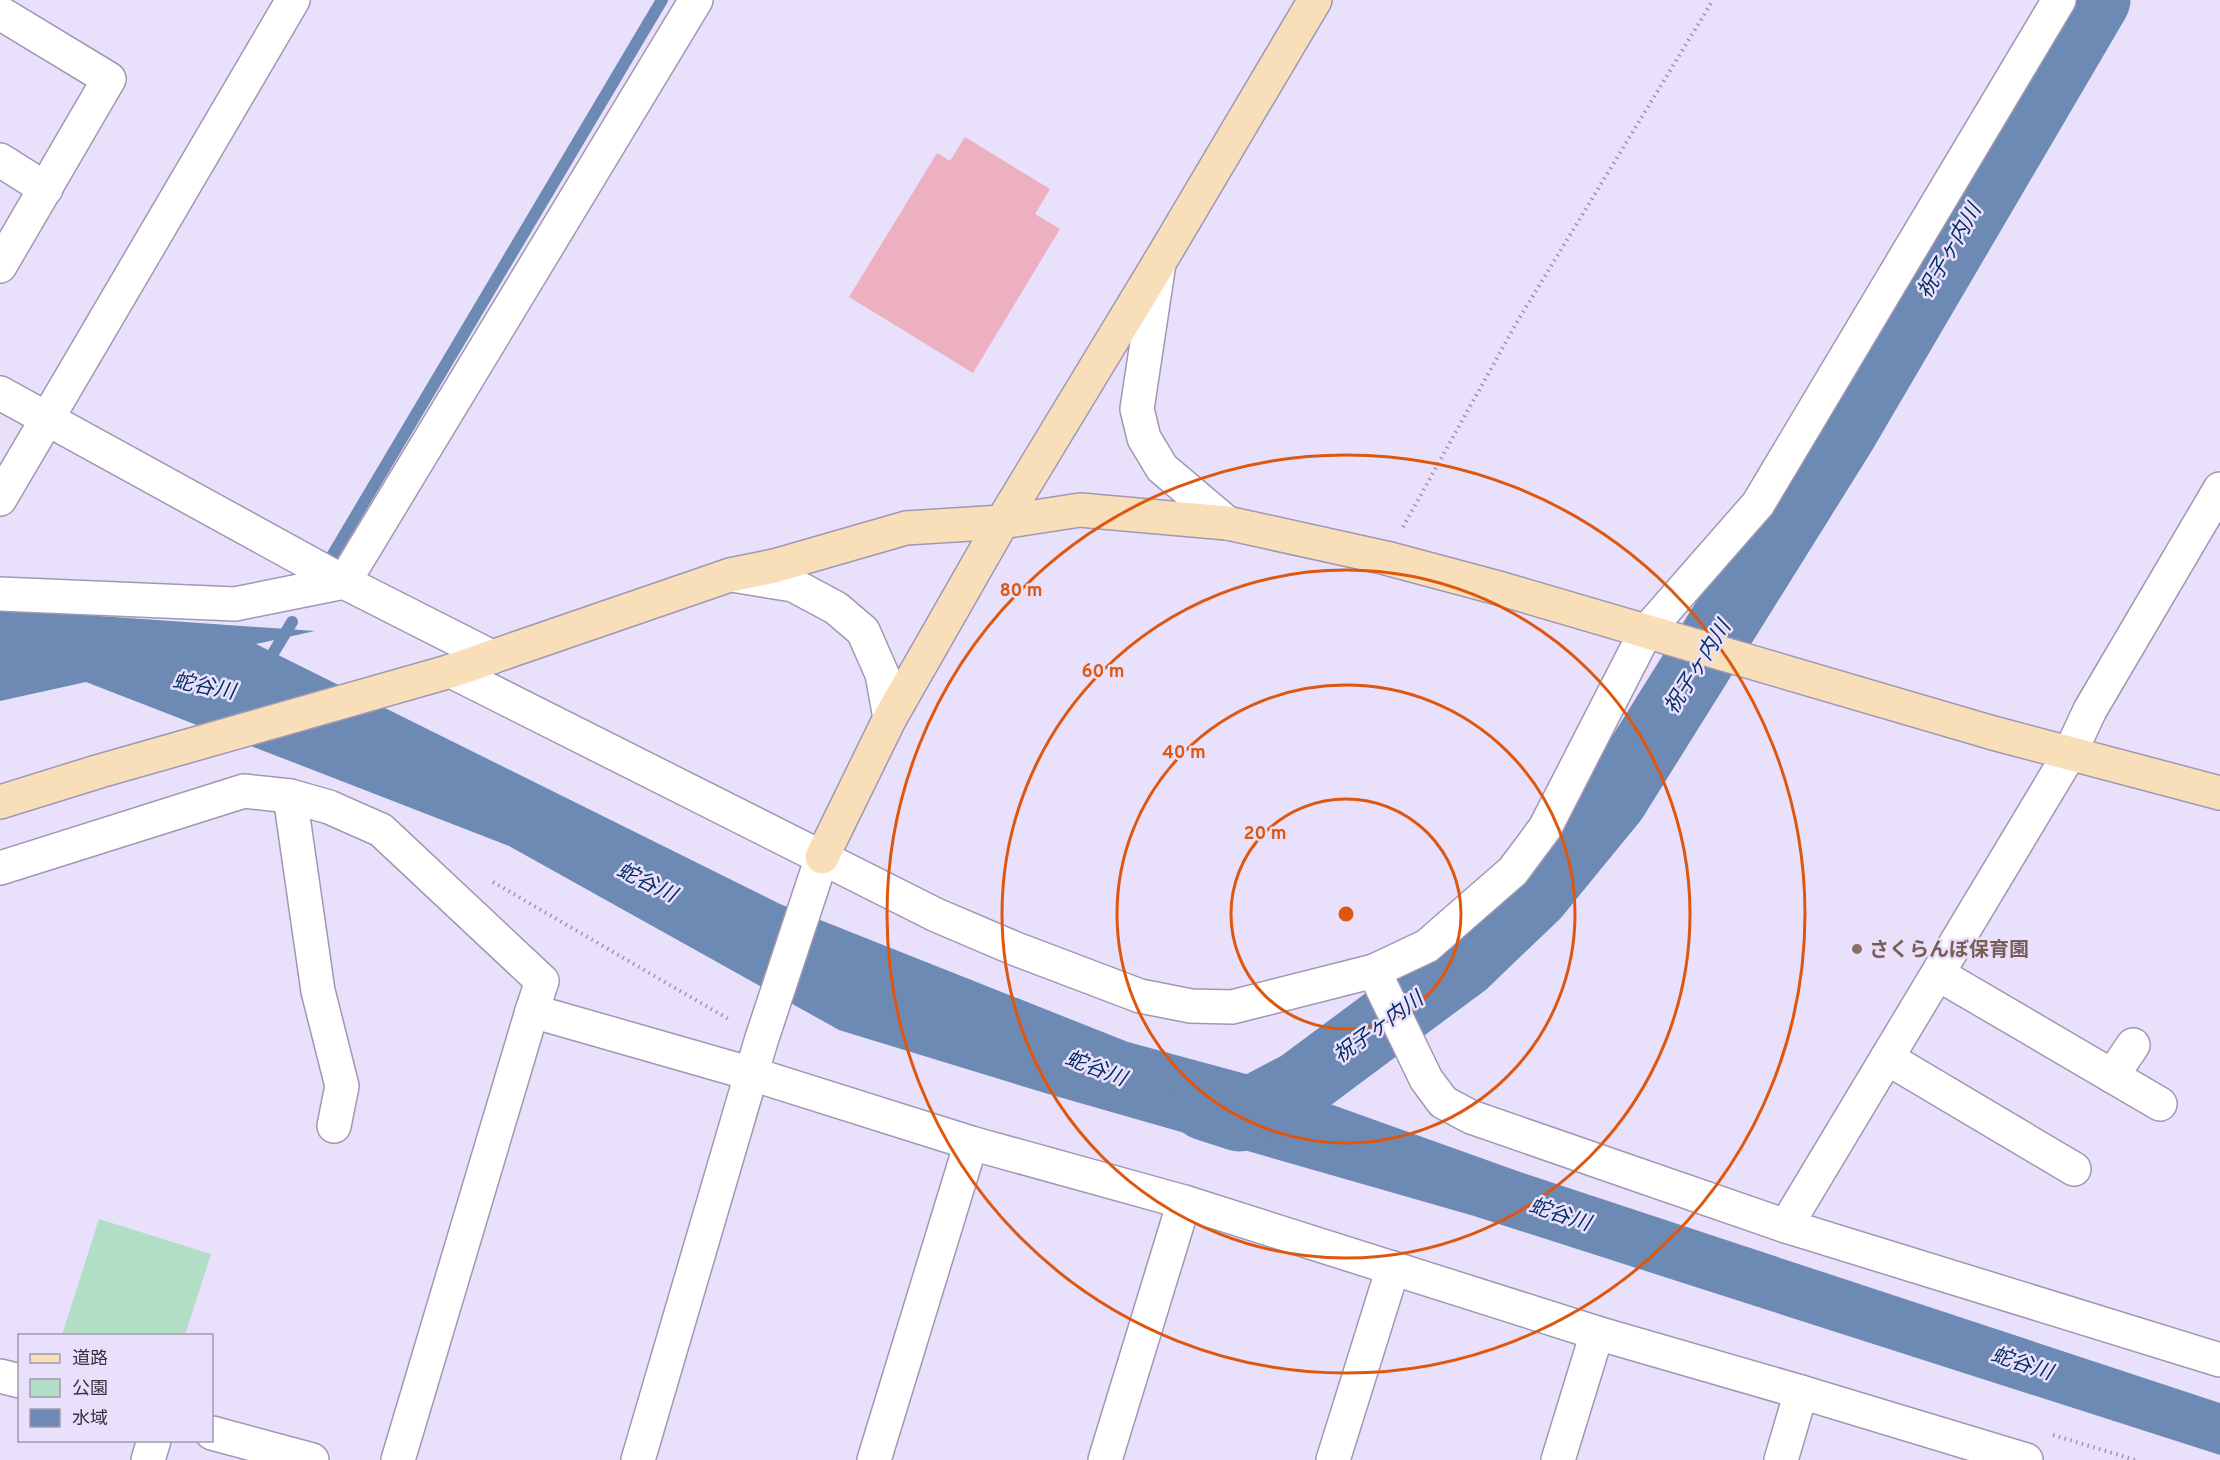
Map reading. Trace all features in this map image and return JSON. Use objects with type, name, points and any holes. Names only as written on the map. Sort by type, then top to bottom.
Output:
[{"type":"street","points":[[0,499],[293,0]]},
{"type":"street","points":[[0,594],[235,604],[344,582],[696,0]]},
{"type":"street","points":[[638,1460],[761,1041],[822,857],[890,718],[1002,522],[1160,263],[1315,0]]},
{"type":"street","points":[[451,671],[822,857],[986,936],[1140,996],[1191,1006],[1232,1007],[1374,971],[1427,946],[1513,871],[1545,828],[1653,636],[1758,504],[2059,0]]},
{"type":"street","points":[[0,13],[109,79],[0,266]]},
{"type":"street","points":[[0,160],[46,189]]},
{"type":"street","points":[[1160,263],[1137,409],[1143,438],[1162,468],[1227,522]]},
{"type":"street","points":[[0,393],[344,582],[492,657]]},
{"type":"street","points":[[1786,1226],[2070,753],[2090,710],[2220,489]]},
{"type":"street","points":[[0,802],[100,771],[451,671],[730,575],[774,566],[906,528],[1002,522],[1080,510],[1227,522],[1386,558],[1502,590],[1653,636],[2220,793]]},
{"type":"street","points":[[730,575],[793,585],[836,608],[863,631],[882,674],[890,718]]},
{"type":"street","points":[[0,868],[244,791],[290,796],[329,807],[381,830],[542,981],[398,1460]]},
{"type":"street","points":[[290,796],[318,991],[342,1086],[334,1126]]},
{"type":"street","points":[[1374,971],[1426,1079],[1443,1102],[1471,1117],[1786,1226],[2220,1360]]},
{"type":"street","points":[[1938,974],[2160,1104]]},
{"type":"street","points":[[532,1011],[752,1074],[971,1143],[1184,1202],[1597,1334],[1801,1392],[2019,1459]]},
{"type":"street","points":[[2112,1076],[2133,1045]]},
{"type":"street","points":[[1887,1058],[2074,1169]]},
{"type":"street","points":[[874,1460],[971,1143]]},
{"type":"street","points":[[1105,1460],[1184,1202]]},
{"type":"street","points":[[1333,1460],[1393,1268]]},
{"type":"street","points":[[1558,1460],[1597,1334]]},
{"type":"street","points":[[0,1376],[18,1380]]},
{"type":"street","points":[[1781,1460],[1801,1392]]},
{"type":"street","points":[[213,1433],[312,1460]]},
{"type":"street","points":[[148,1460],[153,1442]]},
{"type":"path","points":[[1386,558],[1517,322],[1713,0]]},
{"type":"path","points":[[485,878],[708,1006],[761,1041]]},
{"type":"green space","points":[[99,1219],[211,1254],[185,1334],[62,1334]]},
{"type":"water","name":"蛇谷川","points":[[0,609],[315,631],[256,644],[780,904],[1128,1042],[1246,1074],[1523,1173],[2220,1403],[2220,1455],[1474,1216],[1045,1093],[839,1030],[509,846],[86,682],[0,701]]},
{"type":"building","points":[[965,137],[1050,189],[1035,214],[1060,229],[973,373],[849,297],[937,153],[950,161]]},
{"type":"waterway","points":[[332,556],[662,0]]},
{"type":"waterway","name":"祝子ヶ内川","points":[[1205,1106],[1239,1117],[1300,1085],[1464,963],[1536,894],[1613,800],[1841,435],[2096,0]]},
{"type":"waterway","points":[[266,665],[292,622]]},
{"type":"place","name":"さくらんぼ保育園","points":[[1857,949]]}]
